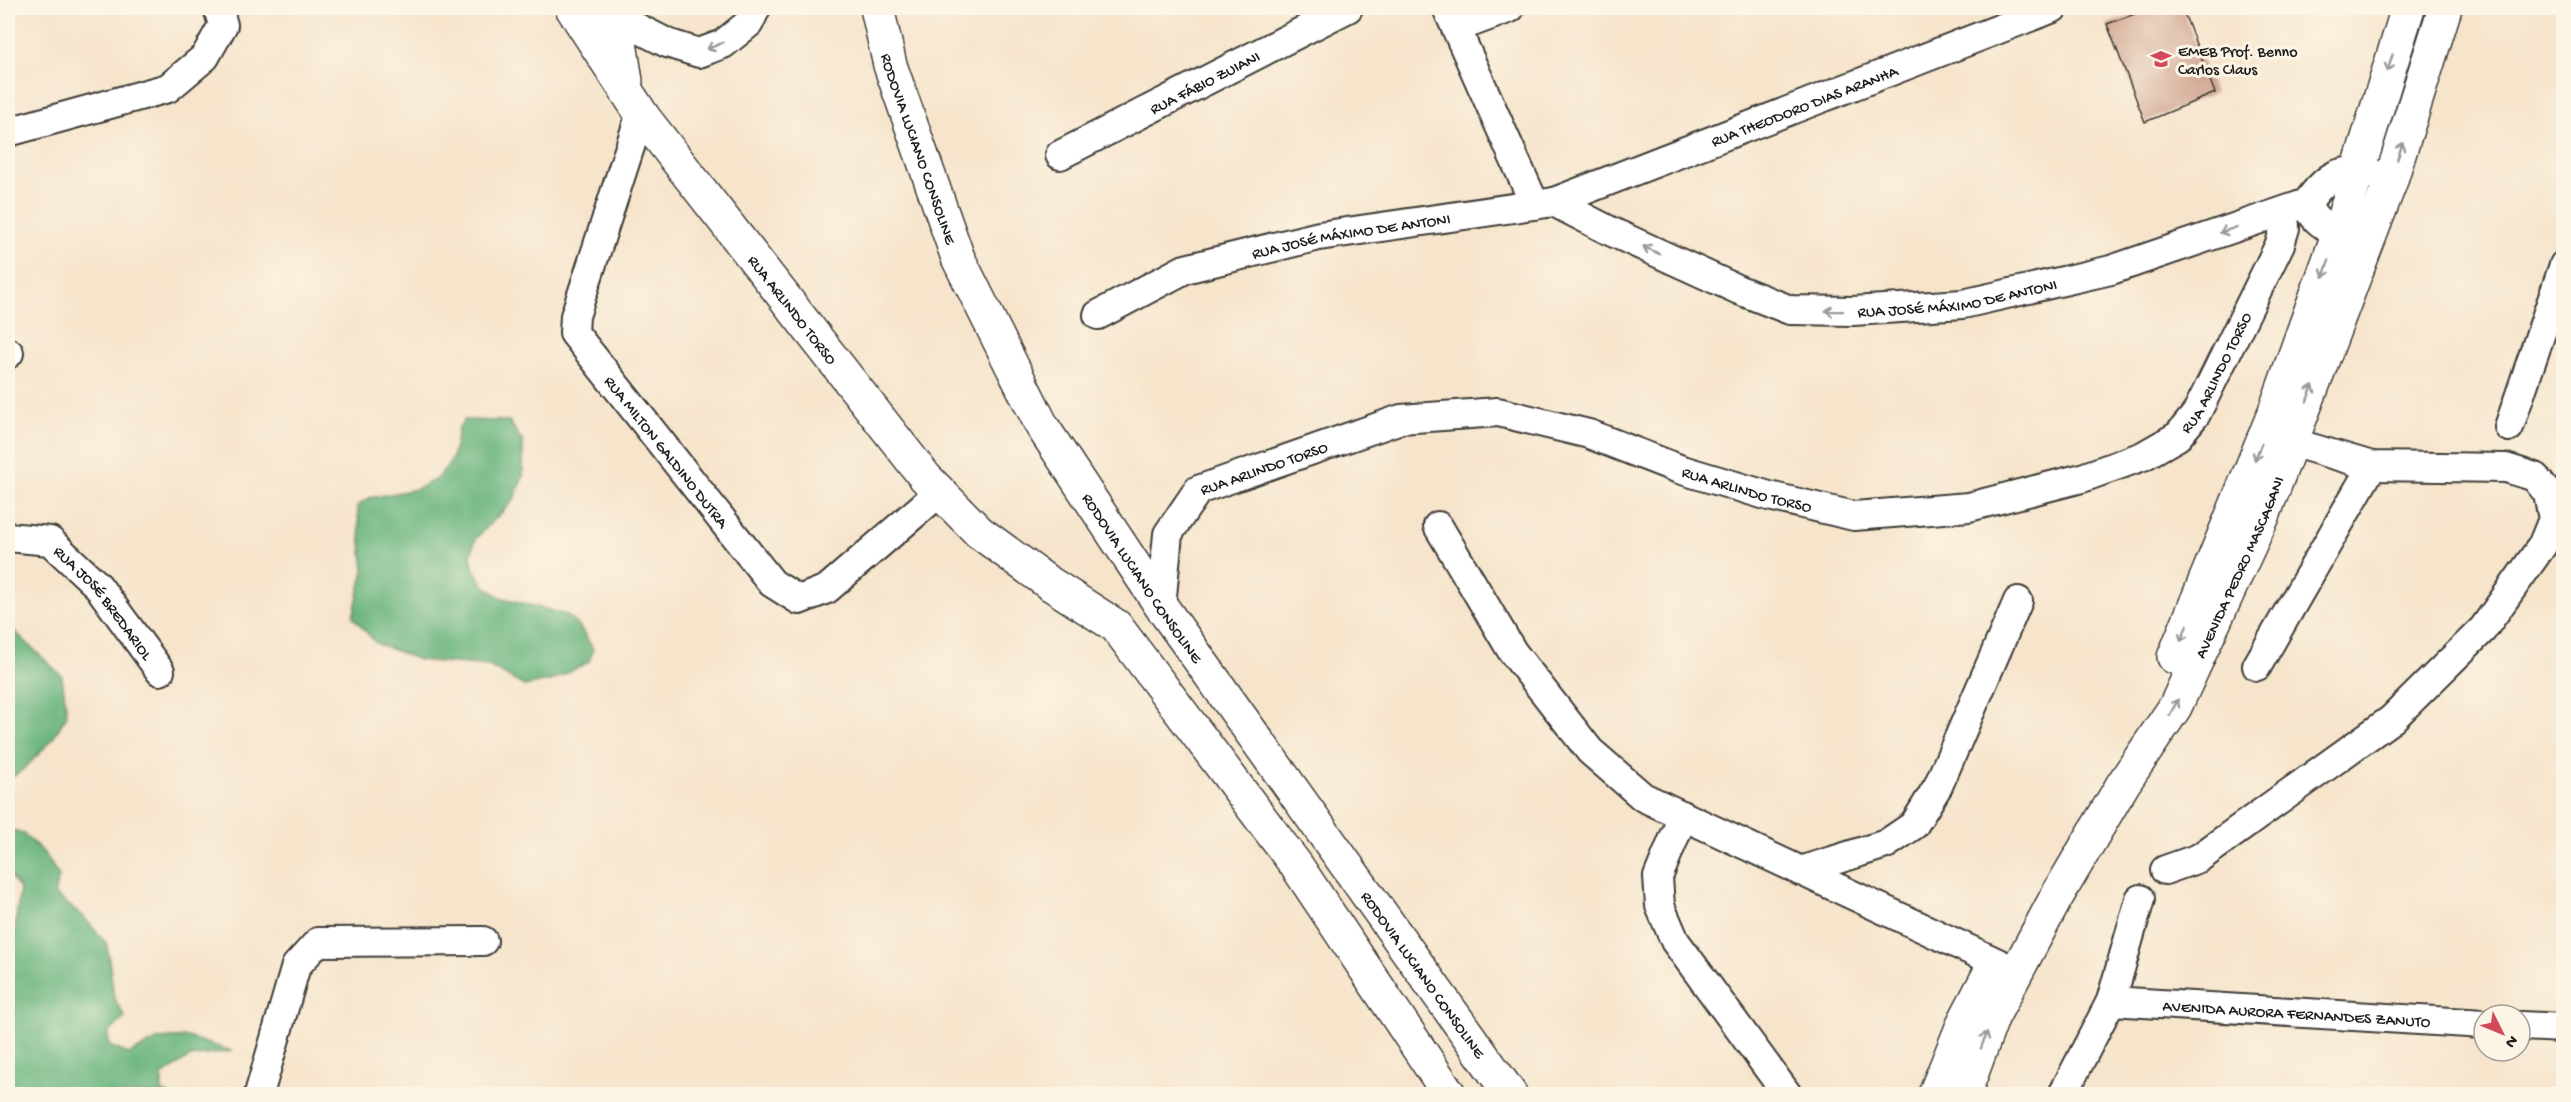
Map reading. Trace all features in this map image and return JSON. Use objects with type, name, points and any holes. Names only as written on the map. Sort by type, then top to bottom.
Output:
[{"type":"main road","name":"RUA ARLINDO TORSO","points":[[572,8],[634,101],[925,477],[979,532],[1046,582],[1116,626],[1296,865],[1449,1095]]},
{"type":"main road","name":"RODOVIA LUCIANO CONSOLINE","points":[[877,8],[890,64],[958,258],[1042,426],[1161,606],[1509,1095]]},
{"type":"main road","name":"AVENIDA PEDRO MASCAGANI","points":[[1935,1095],[1965,1020],[2006,967],[2081,855],[2123,784],[2175,707],[2263,516],[2291,442],[2354,235],[2356,171],[2408,8]]},
{"type":"main road","name":"AVENIDA PEDRO MASCAGANI","points":[[1964,1095],[1993,1016],[2026,906],[2143,719],[2178,647],[2275,411],[2354,235],[2390,183],[2445,8]]},
{"type":"main road","points":[[613,12],[634,101]]},
{"type":"street","points":[[8,132],[168,88],[205,57],[223,25],[218,8]]},
{"type":"street","points":[[613,12],[667,44],[699,53],[723,44],[749,23],[756,8]]},
{"type":"street","name":"RUA FÁBIO ZUIANI","points":[[1060,155],[1348,8]]},
{"type":"street","points":[[1510,8],[1452,18],[1545,204]]},
{"type":"street","name":"RUA THEODORO DIAS ARANHA","points":[[1545,204],[2041,10]]},
{"type":"street","name":"RUA MILTON GALDINO DUTRA","points":[[634,101],[575,316],[574,333],[772,583],[799,600],[827,589],[941,491]]},
{"type":"street","points":[[2354,235],[2325,227],[2296,208],[2321,183],[2339,173],[2356,171],[2378,176],[2390,183]]},
{"type":"street","points":[[1605,182],[1610,231]]},
{"type":"street","name":"RUA JOSÉ MÁXIMO DE ANTONI","points":[[1098,315],[1185,269],[1196,266],[1319,236],[1545,204],[1739,290],[1790,309],[1853,311],[1963,304],[2110,270],[2296,208]]},
{"type":"street","name":"RUA ARLINDO TORSO","points":[[1161,606],[1168,534],[1198,490],[1401,419],[1498,412],[1589,435],[1679,469],[1769,496],[1854,516],[1969,507],[2082,478],[2143,456],[2178,436],[2196,414],[2296,208]]},
{"type":"street","points":[[2509,427],[2564,265]]},
{"type":"street","points":[[2165,870],[2199,858],[2392,719],[2483,629],[2542,546],[2553,519],[2548,494],[2535,477],[2506,468],[2372,466],[2291,442]]},
{"type":"street","points":[[2257,666],[2372,466]]},
{"type":"street","points":[[1438,526],[1512,651],[1590,751],[1643,797],[2006,967]]},
{"type":"street","name":"RUA JOSÉ BREDARIOL","points":[[8,537],[50,541],[98,586],[160,671]]},
{"type":"street","points":[[1800,871],[1886,844],[1914,825],[1938,786],[2018,601]]},
{"type":"street","points":[[1683,816],[1658,877],[1660,906],[1675,941],[1787,1095]]},
{"type":"street","points":[[2063,1095],[2111,1001],[2140,899]]},
{"type":"street","points":[[259,1095],[296,966],[318,942],[483,941]]},
{"type":"street","name":"AVENIDA AURORA FERNANDES ZANUTO","points":[[2111,1001],[2472,1022]]},
{"type":"street","points":[[2532,1027],[2564,1028]]},
{"type":"green space","points":[[464,420],[509,421],[523,442],[523,477],[513,501],[476,538],[471,554],[473,568],[484,585],[500,597],[567,615],[579,626],[593,649],[589,662],[553,680],[524,686],[489,666],[419,660],[376,643],[353,617],[364,570],[357,506],[369,498],[417,489],[438,478],[452,459],[459,427]]},
{"type":"green space","points":[[8,625],[62,676],[67,715],[51,741],[25,768],[8,780]]},
{"type":"green space","points":[[8,829],[24,834],[43,852],[59,876],[54,894],[82,915],[107,944],[114,998],[125,1017],[108,1033],[109,1046],[129,1054],[159,1039],[187,1037],[232,1051],[190,1057],[162,1076],[162,1092],[169,1094],[19,1094],[8,1084],[8,1034],[14,1011],[11,956],[20,889],[8,874]]},
{"type":"building","name":"EMEB Prof. Benno Carlos Claus","points":[[2151,8],[2182,8],[2215,93],[2145,122],[2107,24]]},
{"type":"place","name":"EMEB Prof. Benno Carlos Claus","points":[[2161,59]]}]
